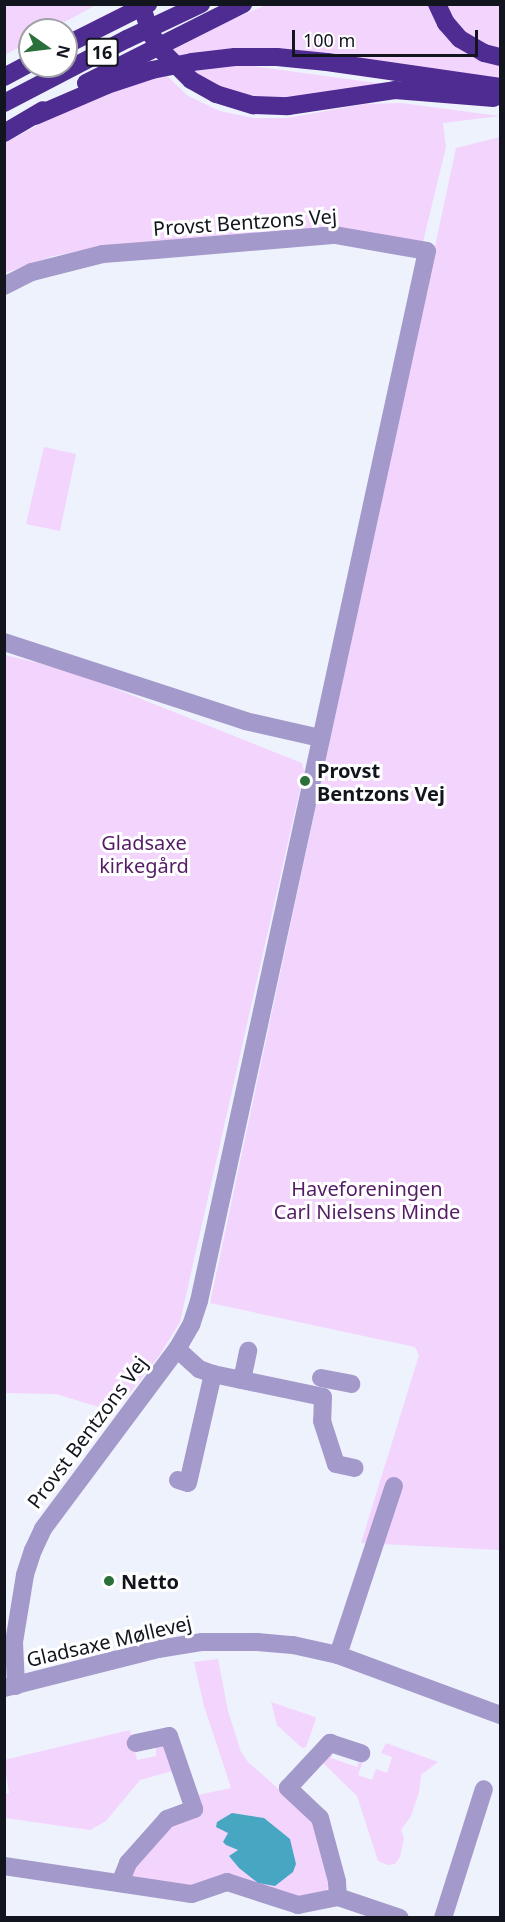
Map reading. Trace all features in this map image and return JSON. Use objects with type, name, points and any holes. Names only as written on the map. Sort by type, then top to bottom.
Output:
[{"type":"highway","points":[[141,4],[151,34],[162,51],[191,80],[216,94],[253,105],[288,106],[395,90],[501,99]]},
{"type":"highway","name":"16","points":[[78,39],[148,4]]},
{"type":"highway","name":"16","points":[[4,103],[127,39],[201,4]]},
{"type":"highway","points":[[4,134],[35,116],[74,88],[243,4]]},
{"type":"highway","points":[[437,4],[446,23],[460,39],[477,50],[501,57]]},
{"type":"highway","points":[[35,116],[107,85],[152,70],[235,57],[277,57],[327,62],[501,87]]},
{"type":"street","name":"Provst Bentzons Vej","points":[[4,286],[32,272],[103,254],[335,236],[427,251],[199,1301],[191,1325],[177,1348],[43,1529],[25,1575],[14,1642],[10,1687]]},
{"type":"street","points":[[4,642],[245,721],[320,738]]},
{"type":"street","points":[[177,1348],[199,1369],[213,1374],[323,1397]]},
{"type":"street","points":[[242,1380],[248,1351]]},
{"type":"street","points":[[178,1480],[188,1483],[213,1374]]},
{"type":"street","points":[[351,1384],[324,1378],[322,1421],[336,1464],[355,1468]]},
{"type":"street","points":[[338,1655],[394,1486]]},
{"type":"street","name":"Gladsaxe Møllevej","points":[[10,1687],[158,1649],[202,1642],[257,1642],[293,1645],[338,1655],[501,1715]]},
{"type":"street","points":[[120,1883],[128,1863],[167,1819],[194,1809],[169,1736],[136,1743]]},
{"type":"street","points":[[338,1897],[337,1881],[320,1818],[288,1788],[330,1743],[361,1753]]},
{"type":"street","points":[[442,1917],[484,1789]]},
{"type":"street","points":[[4,1866],[192,1894],[227,1882],[298,1905],[338,1897],[400,1917]]},
{"type":"green space","points":[[5,4],[96,4],[72,18],[18,18],[18,48],[5,55]]},
{"type":"green space","points":[[266,5],[429,5],[437,26],[455,45],[500,65],[500,82],[176,58],[167,47]]},
{"type":"green space","points":[[445,5],[500,5],[500,50],[459,34]]},
{"type":"green space","points":[[237,64],[384,84],[256,103],[189,72]]},
{"type":"green space","points":[[166,75],[188,96],[220,111],[253,118],[287,118],[365,104],[401,103],[500,116],[443,123],[446,147],[423,242],[117,245],[53,256],[5,273],[5,143],[58,114],[121,88]]},
{"type":"green space","name":"Haveforeningen Carl Nielsens Minde","points":[[500,137],[500,1550],[361,1543],[419,1355],[415,1347],[210,1303],[456,148]]},
{"type":"green space","points":[[44,447],[76,454],[60,531],[26,524]]},
{"type":"green space","name":"Gladsaxe kirkegård","points":[[5,655],[71,671],[302,763],[304,771],[180,1322],[159,1356],[115,1412],[56,1394],[5,1393]]},
{"type":"green space","points":[[218,1659],[228,1711],[241,1752],[248,1762],[308,1815],[315,1828],[330,1883],[326,1891],[298,1900],[226,1877],[191,1890],[136,1880],[131,1874],[133,1863],[198,1795],[231,1788],[204,1706],[194,1662]]},
{"type":"green space","points":[[271,1702],[315,1717],[306,1747],[302,1748],[277,1725]]},
{"type":"green space","points":[[130,1730],[137,1760],[156,1756],[156,1747],[163,1744],[176,1770],[140,1780],[106,1821],[90,1830],[5,1818],[5,1794],[9,1793],[4,1760]]},
{"type":"green space","points":[[386,1743],[438,1762],[421,1775],[419,1792],[411,1816],[401,1830],[404,1838],[400,1857],[395,1864],[388,1865],[378,1861],[357,1796],[320,1760],[334,1750],[331,1758],[357,1767],[362,1755],[364,1759],[358,1775],[372,1780],[376,1769],[387,1773],[392,1757],[381,1753]]},
{"type":"water","points":[[232,1813],[264,1818],[290,1839],[296,1864],[293,1872],[275,1886],[258,1883],[239,1868],[229,1856],[238,1850],[223,1842],[228,1833],[216,1827],[217,1822]]},
{"type":"place","name":"Provst Bentzons Vej","points":[[305,781]]},
{"type":"place","name":"Netto","points":[[109,1581]]}]
